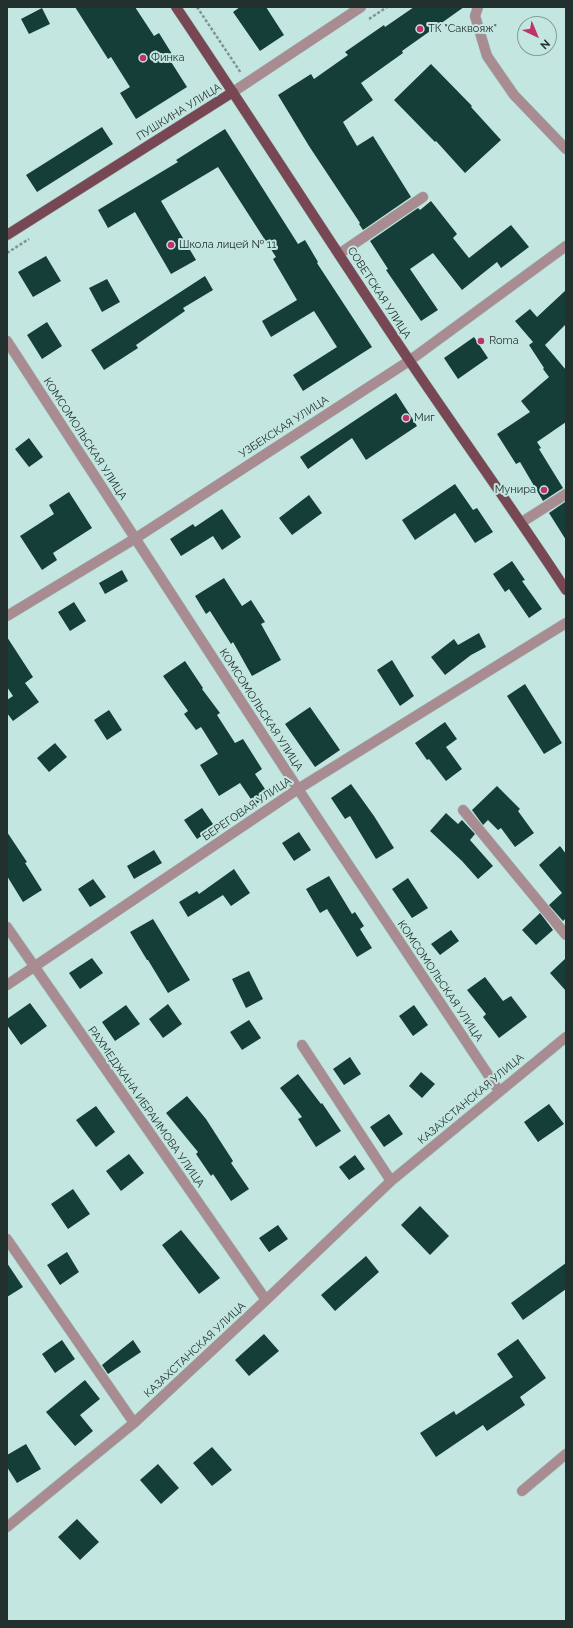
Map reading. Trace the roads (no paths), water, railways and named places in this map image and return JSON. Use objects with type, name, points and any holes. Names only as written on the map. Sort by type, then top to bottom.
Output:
[{"type":"main road","name":"СОВЕТСКАЯ УЛИЦА","points":[[176,7],[409,360],[522,522],[566,590]]},
{"type":"main road","name":"ПУШКИНА УЛИЦА","points":[[7,235],[233,92]]},
{"type":"street","name":"ПУШКИНА УЛИЦА","points":[[233,92],[362,7]]},
{"type":"street","points":[[478,7],[475,16],[487,56],[514,96],[566,149]]},
{"type":"street","points":[[339,254],[423,197]]},
{"type":"street","name":"УЗБЕКСКАЯ УЛИЦА","points":[[7,616],[136,538],[409,360],[566,246]]},
{"type":"street","name":"КОМСОМОЛЬСКАЯ УЛИЦА","points":[[7,341],[298,789],[499,1091]]},
{"type":"street","points":[[522,522],[566,494]]},
{"type":"street","name":"БЕРЕГОВАЯ УЛИЦА","points":[[7,985],[298,789],[566,623]]},
{"type":"street","points":[[462,810],[566,935]]},
{"type":"street","name":"РАХМЕДЖАНА ИБРАИМОВА УЛИЦА","points":[[7,927],[34,968],[266,1300]]},
{"type":"street","name":"КАЗАХСТАНСКАЯ УЛИЦА","points":[[7,1527],[134,1423],[391,1181],[566,1037]]},
{"type":"street","points":[[302,1045],[391,1181]]},
{"type":"street","points":[[7,1239],[134,1423]]},
{"type":"street","points":[[522,1491],[566,1454]]},
{"type":"place","name":"ТК \"Саквояж\"","points":[[420,29]]},
{"type":"place","name":"Финка","points":[[143,58]]},
{"type":"place","name":"Школа лицей № 11","points":[[171,245]]},
{"type":"place","name":"Roma","points":[[481,341]]},
{"type":"place","name":"Миг","points":[[406,418]]},
{"type":"place","name":"Мунира","points":[[544,490]]}]
